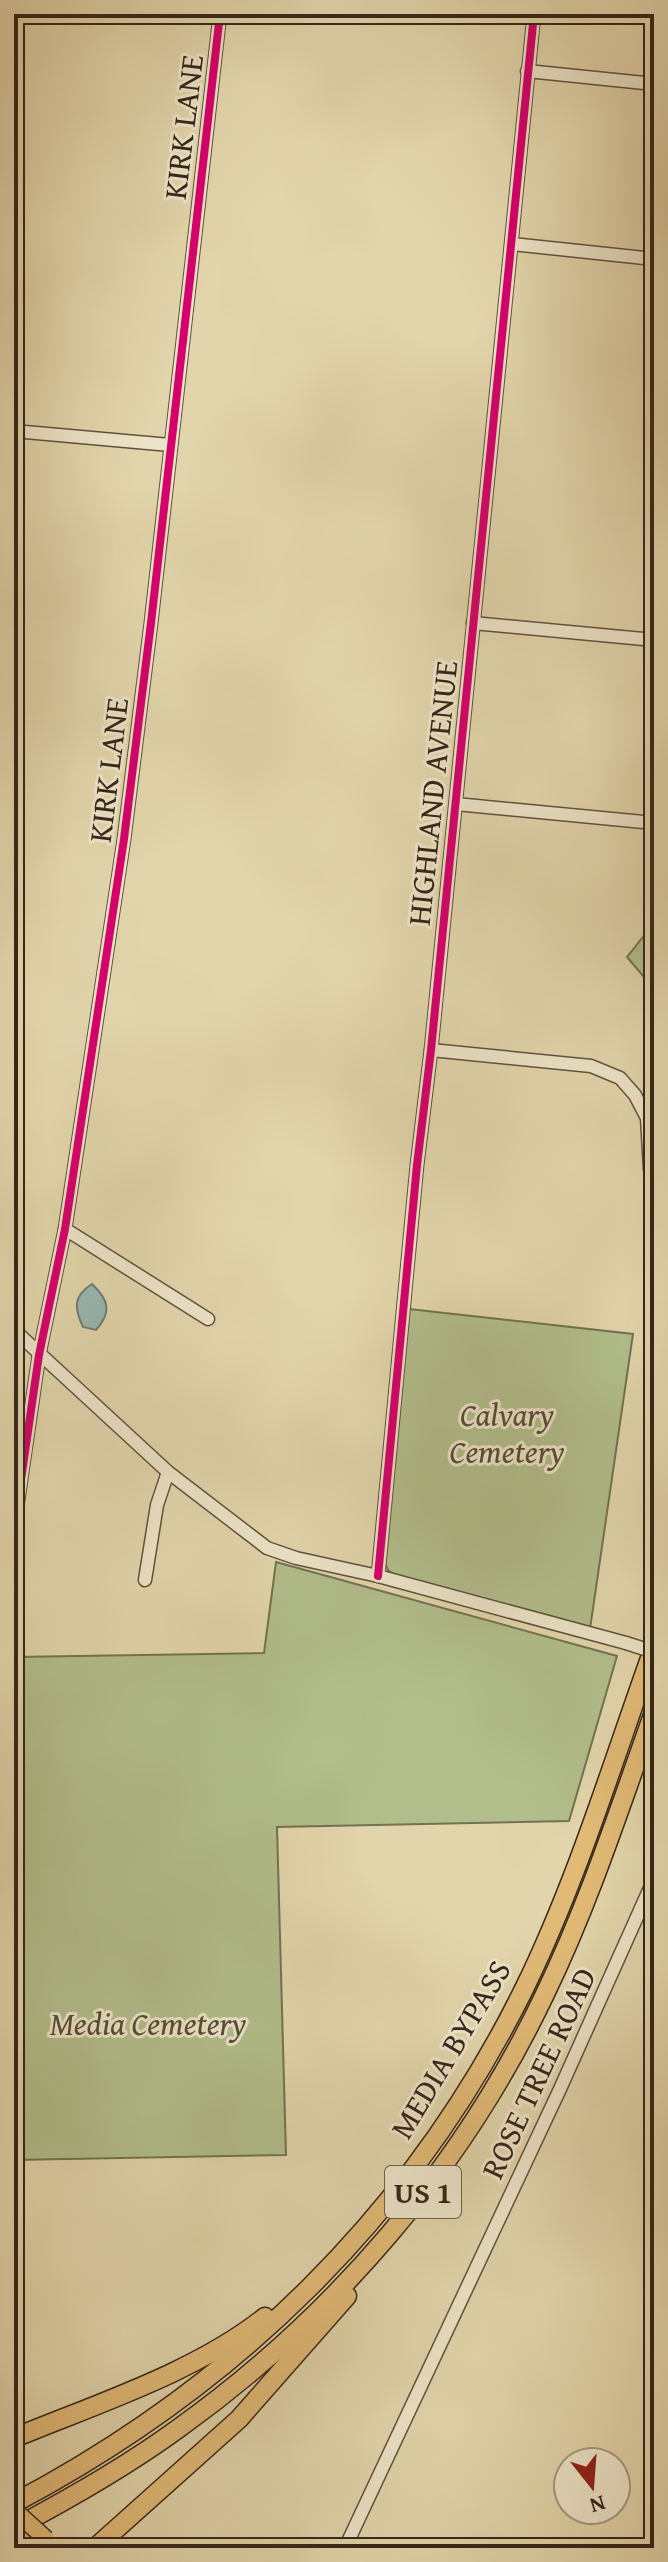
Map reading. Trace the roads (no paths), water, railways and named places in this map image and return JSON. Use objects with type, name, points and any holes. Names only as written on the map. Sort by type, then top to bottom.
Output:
[{"type":"highway","name":"MEDIA BYPASS","points":[[14,2503],[99,2456],[198,2387],[289,2309],[345,2252],[397,2191],[487,2058],[524,1987],[573,1874],[654,1649]]},
{"type":"highway","name":"MEDIA BYPASS","points":[[14,2529],[144,2452],[243,2380],[333,2296],[414,2204],[484,2105],[544,1997],[593,1881],[654,1712]]},
{"type":"highway","points":[[101,2545],[239,2419],[332,2315],[414,2204]]},
{"type":"highway","points":[[14,2438],[161,2377],[224,2345],[262,2320],[345,2252]]},
{"type":"main road","points":[[14,2510],[42,2545]]},
{"type":"main road","points":[[14,2529],[42,2545]]},
{"type":"street","name":"KIRK LANE","points":[[14,1528],[39,1355],[65,1229],[124,839],[220,14]]},
{"type":"street","name":"HIGHLAND AVENUE","points":[[378,1576],[415,1181],[431,1050],[534,14]]},
{"type":"street","points":[[527,71],[654,84]]},
{"type":"street","points":[[512,244],[654,259]]},
{"type":"street","points":[[14,431],[170,445]]},
{"type":"street","points":[[473,623],[654,640]]},
{"type":"street","points":[[456,804],[654,823]]},
{"type":"street","points":[[431,1050],[591,1066],[620,1078],[635,1095],[647,1118],[650,1169],[654,1176]]},
{"type":"street","points":[[65,1229],[208,1319]]},
{"type":"street","points":[[14,1330],[168,1472],[267,1548],[654,1649]]},
{"type":"street","points":[[145,1580],[157,1505],[168,1472]]},
{"type":"street","name":"ROSE TREE ROAD","points":[[345,2548],[560,2089],[654,1879]]},
{"type":"water","points":[[92,1284],[102,1295],[106,1306],[105,1317],[96,1330],[83,1327],[77,1308],[81,1293]]},
{"type":"park label","name":"Calvary Cemetery","points":[[507,1432]]},
{"type":"park label","name":"Media Cemetery","points":[[148,2023]]}]
